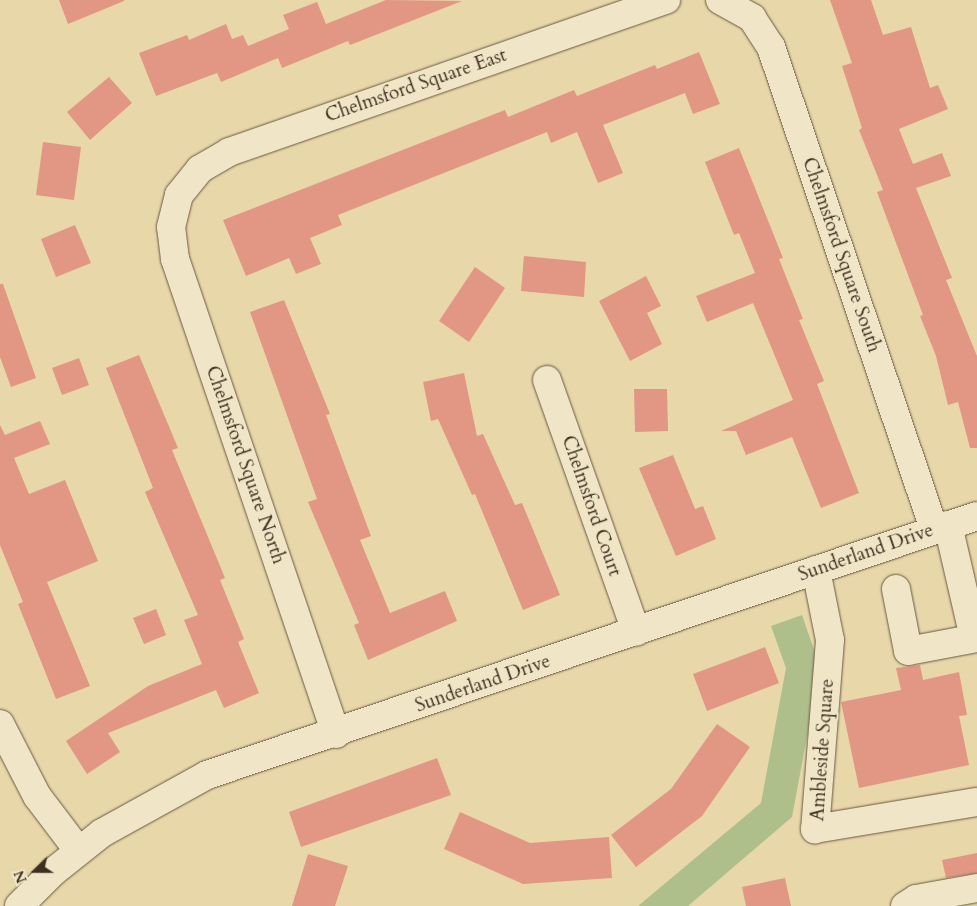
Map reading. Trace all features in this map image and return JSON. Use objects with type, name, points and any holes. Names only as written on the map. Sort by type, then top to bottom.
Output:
[{"type":"street","name":"Chelmsford Square East","points":[[179,194],[200,169],[229,152],[666,0]]},
{"type":"street","name":"Chelmsford Square South","points":[[721,0],[752,18],[771,47],[941,527]]},
{"type":"street","name":"Chelmsford Square North","points":[[179,194],[171,227],[175,259],[336,734]]},
{"type":"street","name":"Chelmsford Court","points":[[547,380],[636,632]]},
{"type":"street","name":"Sunderland Drive","points":[[19,906],[78,850],[146,806],[207,775],[336,734],[977,516]]},
{"type":"street","points":[[896,589],[908,651],[976,638],[941,527]]},
{"type":"street","name":"Ambleside Square","points":[[816,570],[830,640],[815,829],[977,802]]},
{"type":"street","points":[[0,724],[37,796],[78,850]]},
{"type":"street","points":[[905,906],[916,899],[977,888]]},
{"type":"green space","points":[[802,615],[820,667],[792,817],[688,906],[638,906],[761,803],[786,668],[771,626]]},
{"type":"building","points":[[59,0],[124,0],[124,1],[68,24]]},
{"type":"building","points":[[386,0],[462,1],[350,45],[348,41],[282,68],[278,58],[221,82],[217,73],[156,96],[139,53],[187,35],[189,40],[226,24],[232,39],[243,35],[248,46],[289,29],[283,15],[317,2],[326,24]]},
{"type":"building","points":[[830,0],[871,0],[883,35],[911,27],[930,88],[938,85],[948,109],[899,129],[913,164],[942,153],[951,176],[916,188],[952,278],[946,280],[977,356],[977,448],[970,448],[958,402],[948,405],[936,356],[920,316],[923,315],[877,192],[883,190],[859,130],[862,128],[842,66],[852,63]]},
{"type":"building","points":[[699,52],[720,104],[693,114],[685,93],[603,125],[623,173],[598,183],[577,132],[551,143],[547,132],[338,215],[342,225],[310,238],[321,264],[296,274],[289,258],[246,276],[223,220],[505,110],[508,117],[574,90],[577,96],[655,65],[657,69]]},
{"type":"building","points":[[109,77],[132,103],[90,140],[67,112]]},
{"type":"building","points":[[43,142],[81,147],[74,200],[36,195]]},
{"type":"building","points":[[739,148],[783,258],[779,259],[803,319],[799,320],[824,381],[817,384],[859,493],[821,508],[792,437],[746,455],[736,431],[721,431],[793,400],[753,303],[707,322],[696,296],[755,273],[739,233],[734,235],[705,162]]},
{"type":"building","points":[[75,225],[91,263],[56,277],[41,239]]},
{"type":"building","points":[[524,256],[586,262],[584,297],[521,291]]},
{"type":"building","points":[[475,267],[505,288],[469,342],[439,321]]},
{"type":"building","points":[[646,276],[661,306],[647,313],[662,344],[630,361],[599,301]]},
{"type":"building","points":[[0,284],[3,284],[36,378],[11,387],[0,357]]},
{"type":"building","points":[[284,300],[330,414],[326,415],[371,536],[360,540],[390,613],[445,591],[457,621],[368,660],[354,625],[359,623],[308,502],[317,499],[250,312]]},
{"type":"building","points":[[139,355],[178,448],[172,450],[225,578],[220,580],[244,639],[238,642],[259,693],[224,708],[216,690],[108,733],[120,752],[87,774],[66,741],[148,686],[202,664],[184,620],[198,615],[145,492],[153,488],[106,368]]},
{"type":"building","points":[[79,358],[89,385],[62,395],[52,368]]},
{"type":"building","points":[[464,373],[477,436],[483,434],[515,505],[522,503],[560,595],[523,610],[475,494],[472,495],[438,419],[431,421],[423,382]]},
{"type":"building","points":[[634,389],[667,389],[668,431],[635,432]]},
{"type":"building","points":[[40,421],[50,444],[14,458],[29,494],[65,480],[98,561],[47,582],[90,686],[56,699],[18,604],[23,602],[0,545],[0,425],[5,435]]},
{"type":"building","points":[[673,455],[695,509],[703,506],[716,539],[676,556],[639,468]]},
{"type":"building","points":[[156,609],[166,635],[144,644],[133,618]]},
{"type":"building","points":[[765,647],[779,683],[707,711],[693,674]]},
{"type":"building","points":[[920,665],[923,680],[959,672],[967,715],[959,716],[969,765],[859,788],[841,702],[901,690],[896,668]]},
{"type":"building","points":[[717,724],[750,747],[702,816],[636,867],[611,835],[671,789]]},
{"type":"building","points":[[437,758],[451,795],[301,847],[289,812]]},
{"type":"building","points":[[460,812],[530,843],[609,837],[612,878],[523,884],[444,849]]},
{"type":"building","points":[[977,853],[977,873],[946,878],[942,860]]},
{"type":"building","points":[[308,854],[348,866],[335,906],[292,906]]},
{"type":"building","points":[[785,878],[791,906],[746,906],[742,887]]}]
